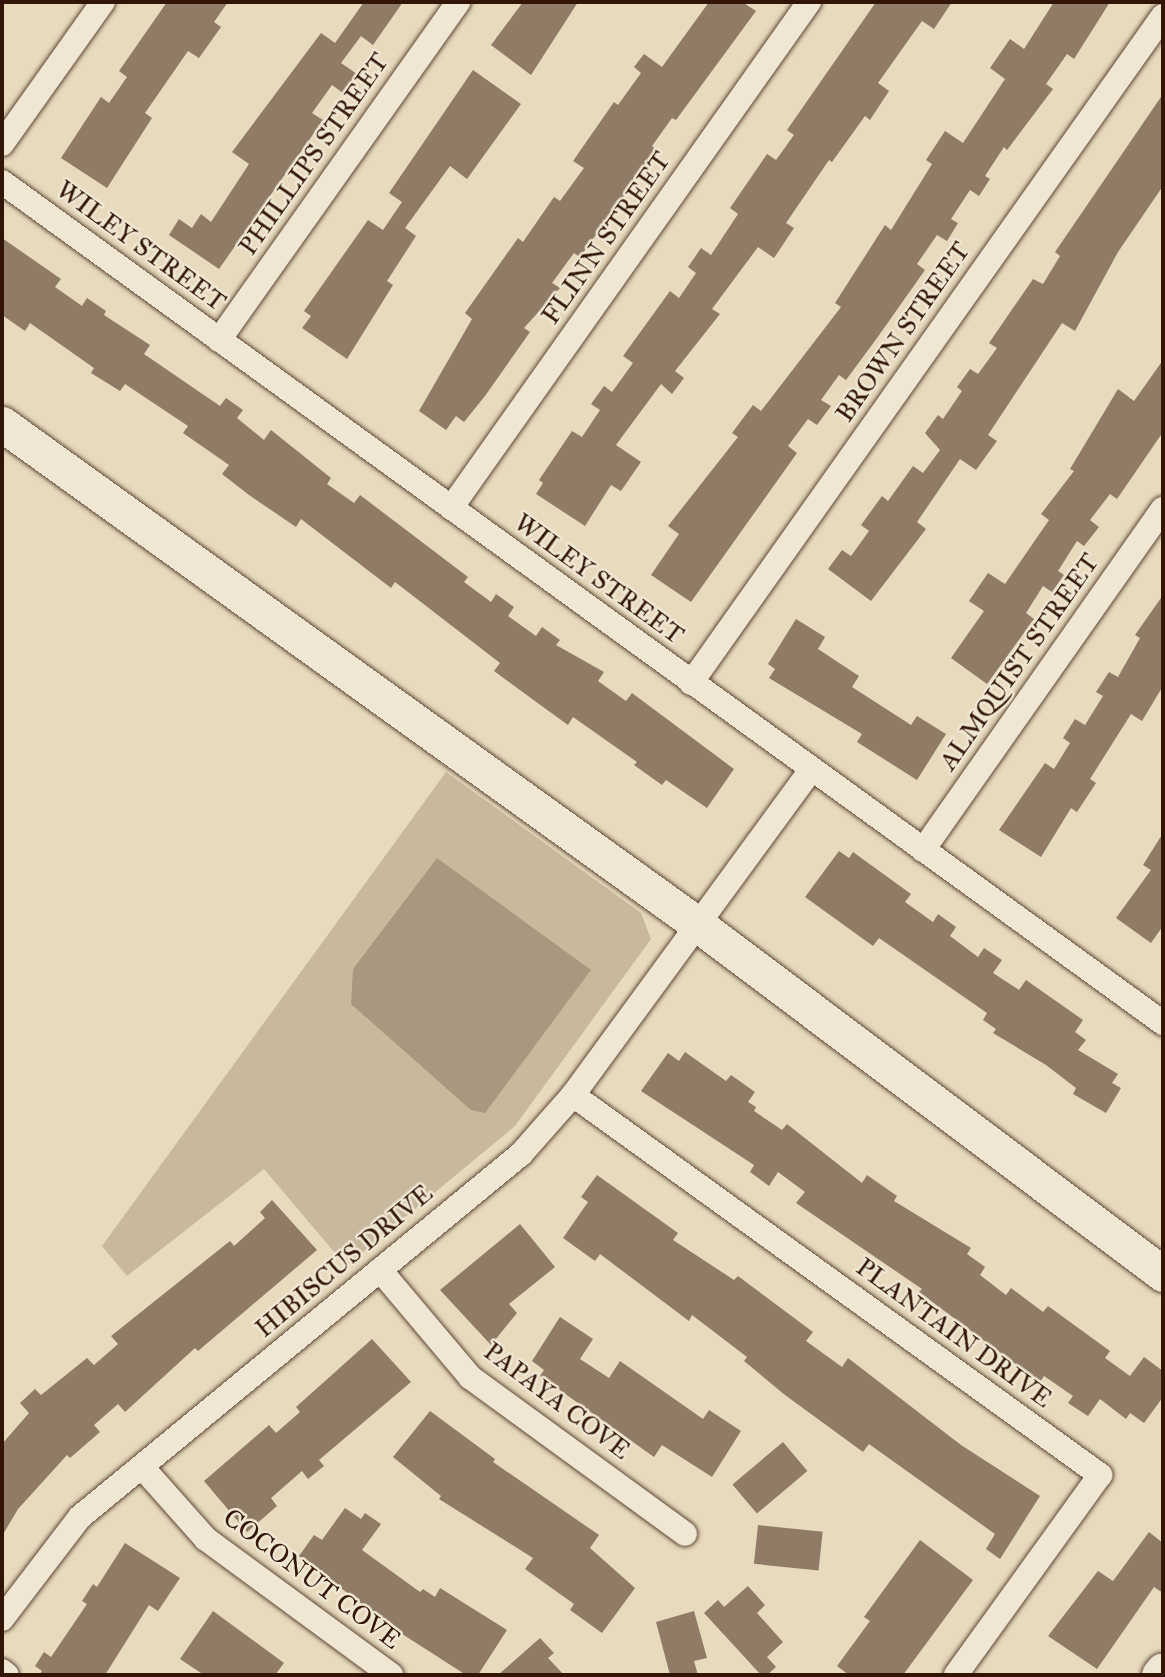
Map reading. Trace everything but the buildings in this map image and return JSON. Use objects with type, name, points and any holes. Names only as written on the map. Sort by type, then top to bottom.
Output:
[{"type":"main road","points":[[2,424],[697,924],[1163,1275]]},
{"type":"main road","points":[[1159,1675],[1163,1670]]},
{"type":"street","points":[[2,144],[103,2]]},
{"type":"street","name":"PHILLIPS STREET","points":[[219,340],[458,2]]},
{"type":"street","name":"FLINN STREET","points":[[452,508],[809,2]]},
{"type":"street","name":"BROWN STREET","points":[[691,683],[1163,16]]},
{"type":"street","name":"WILEY STREET","points":[[2,182],[1163,1024]]},
{"type":"street","name":"ALMQUIST STREET","points":[[923,850],[1163,509]]},
{"type":"street","name":"HIBISCUS DRIVE","points":[[2,1619],[80,1517],[521,1154],[573,1096],[812,769]]},
{"type":"street","name":"PLANTAIN DRIVE","points":[[573,1096],[1100,1475],[956,1675]]},
{"type":"street","name":"PAPAYA COVE","points":[[380,1270],[470,1377],[685,1534]]},
{"type":"street","name":"COCONUT COVE","points":[[142,1467],[206,1539],[391,1675]]},
{"type":"street","points":[[2,1671],[7,1675]]},
{"type":"shaded area","points":[[446,772],[641,913],[651,939],[515,1126],[346,1266],[264,1169],[127,1276],[102,1246]]},
{"type":"shaded area","points":[[437,858],[591,970],[485,1113],[471,1110],[351,1004],[353,969]]}]
